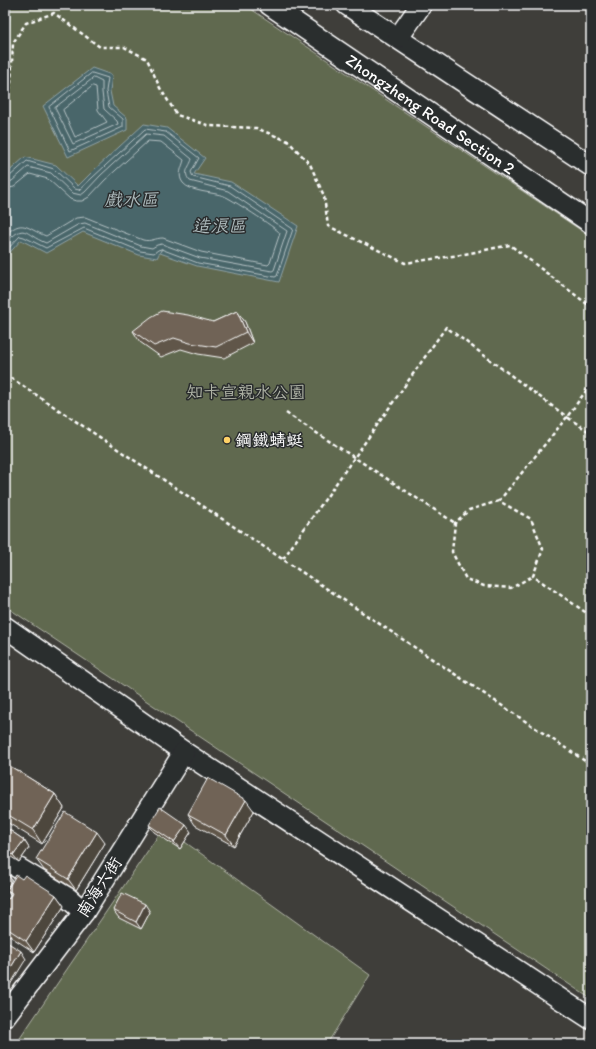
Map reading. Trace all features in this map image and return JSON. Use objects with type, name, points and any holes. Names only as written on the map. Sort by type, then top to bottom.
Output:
[{"type":"street","name":"Zhongzheng Road Section 2","points":[[270,5],[591,223]]},
{"type":"street","points":[[347,5],[591,166]]},
{"type":"street","points":[[398,38],[421,5]]},
{"type":"street","points":[[5,627],[184,752],[591,1019]]},
{"type":"street","name":"南海六街","points":[[5,1016],[84,912],[184,752]]},
{"type":"street","points":[[5,860],[68,898],[84,912]]},
{"type":"path","points":[[5,118],[11,82],[12,43],[26,23],[54,13],[100,47],[124,47],[147,59],[160,88],[177,115],[210,126],[256,128],[288,142],[310,164],[324,196],[328,226],[405,263],[460,255],[510,245],[591,307]]},
{"type":"path","points":[[283,559],[446,327],[567,417],[591,433]]},
{"type":"path","points":[[5,374],[591,765]]},
{"type":"path","points":[[499,501],[531,519],[542,550],[533,576],[511,588],[484,586],[466,579],[452,552],[455,523],[469,510],[499,501],[567,417],[591,384]]},
{"type":"path","points":[[286,413],[455,523]]},
{"type":"path","points":[[533,576],[591,616]]},
{"type":"green space","name":"知卡宣親水公園","points":[[5,5],[245,5],[591,237],[591,999],[5,606]]},
{"type":"green space","points":[[164,827],[370,975],[327,1044],[16,1044]]},
{"type":"water","points":[[5,5],[11,5],[5,70]]},
{"type":"water","points":[[92,68],[112,75],[110,91],[113,106],[127,118],[127,130],[68,157],[43,106]]},
{"type":"water","name":"戲水區","points":[[144,124],[167,128],[205,158],[194,174],[231,182],[298,226],[279,282],[197,266],[160,253],[162,248],[157,258],[139,255],[83,232],[46,253],[21,240],[5,258],[5,175],[25,157],[56,165],[78,186]]},
{"type":"building","points":[[162,311],[188,315],[213,322],[237,311],[246,332],[216,347],[190,343],[174,338],[154,346],[133,331],[151,317]]},
{"type":"building","points":[[5,763],[55,794],[33,830],[5,813]]},
{"type":"building","points":[[208,778],[246,800],[226,835],[188,814]]},
{"type":"building","points":[[160,807],[186,825],[174,842],[149,825]]},
{"type":"building","points":[[65,812],[97,832],[68,879],[36,859]]},
{"type":"building","points":[[5,827],[24,840],[13,855],[5,849]]},
{"type":"building","points":[[16,875],[22,879],[25,875],[56,895],[26,941],[5,927],[5,896],[9,899],[12,893],[7,890]]},
{"type":"building","points":[[122,893],[145,904],[136,922],[113,910]]},
{"type":"building","points":[[5,941],[21,951],[5,977]]},
{"type":"place","name":"鋼鐵蜻蜓","points":[[227,440]]},
{"type":"water label","name":"造浪區","points":[[219,226]]}]
